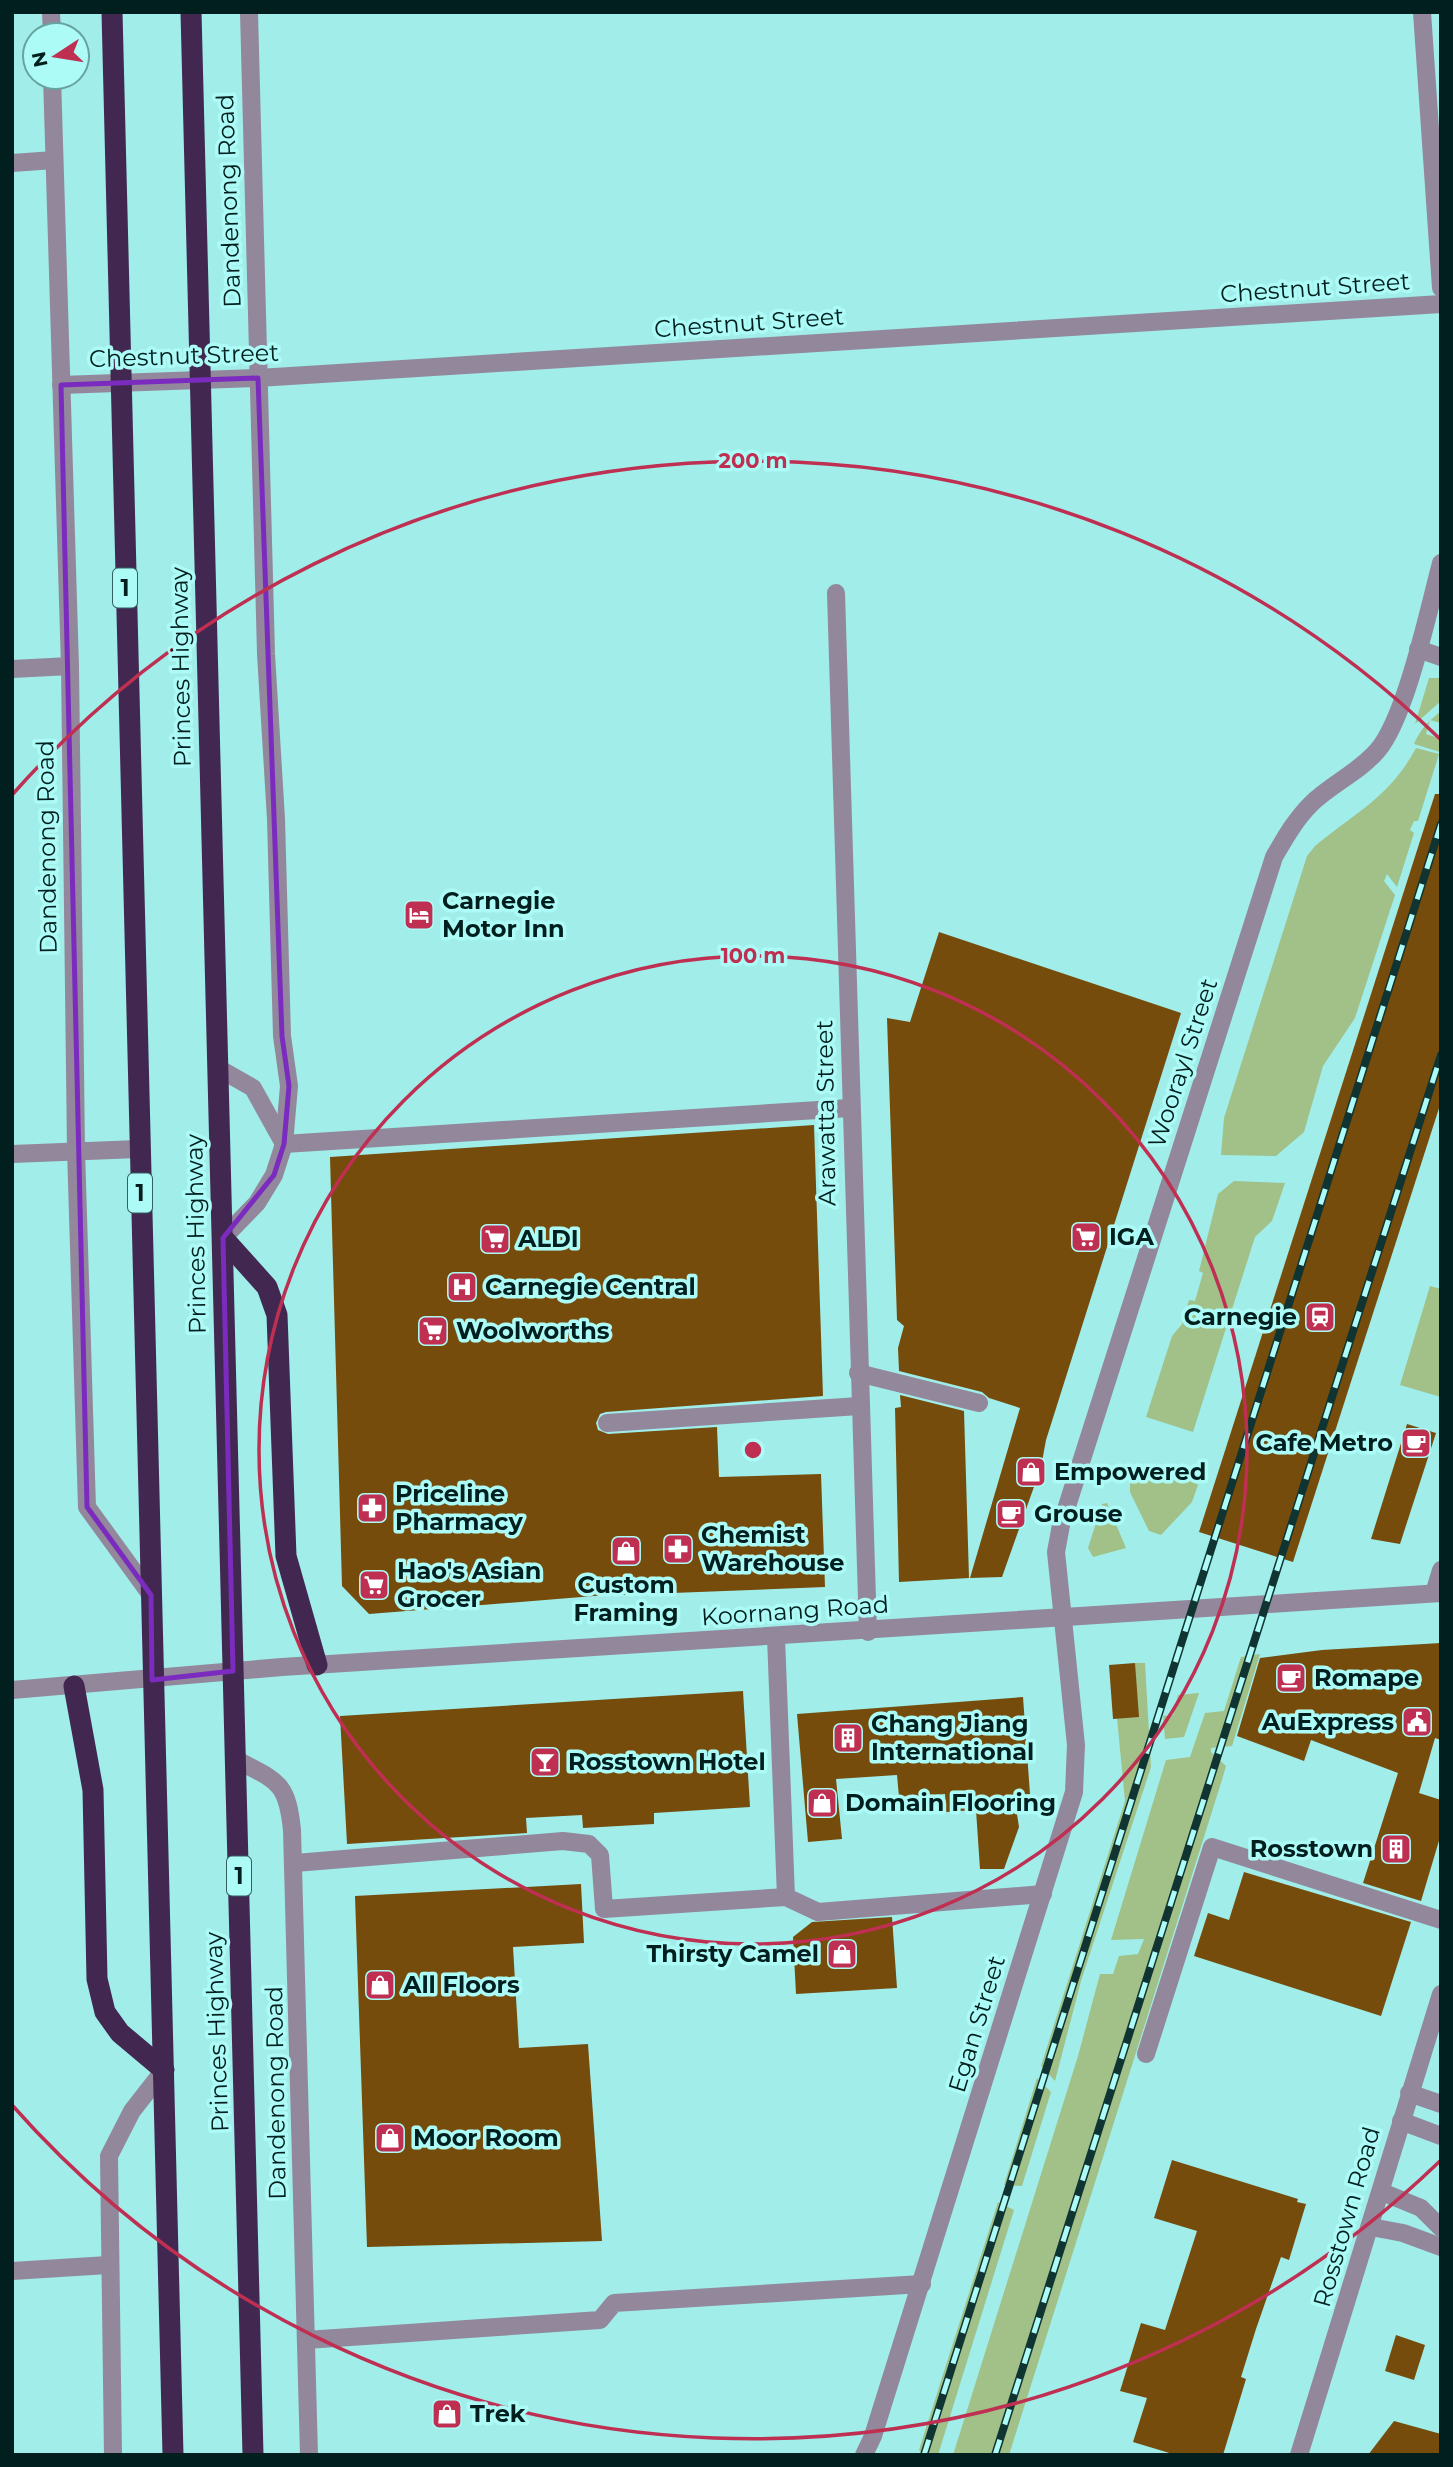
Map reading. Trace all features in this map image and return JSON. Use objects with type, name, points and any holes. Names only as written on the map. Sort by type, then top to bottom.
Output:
[{"type":"highway","name":"1","points":[[112,12],[138,1149],[173,2455]]},
{"type":"highway","name":"Princes Highway","points":[[191,12],[253,2455]]},
{"type":"highway","points":[[223,1238],[267,1287],[277,1315],[286,1556],[317,1665]]},
{"type":"highway","points":[[74,1686],[93,1790],[97,1979],[106,2012],[120,2033],[164,2070]]},
{"type":"street","name":"Dandenong Road","points":[[223,1238],[264,1194],[274,1175],[284,1144],[289,1086],[282,1035],[258,378],[248,12]]},
{"type":"street","points":[[1422,12],[1441,288]]},
{"type":"street","name":"Dandenong Road","points":[[52,91],[69,666],[76,1150],[87,1507],[151,1595]]},
{"type":"street","points":[[12,163],[54,160]]},
{"type":"street","name":"Chestnut Street","points":[[61,385],[258,378],[1441,304]]},
{"type":"street","name":"Woorayl Street","points":[[1062,1620],[1056,1552],[1061,1525],[1275,857],[1292,825],[1313,802],[1355,773],[1380,748],[1396,714],[1418,649],[1441,563]]},
{"type":"street","name":"Arawatta Street","points":[[836,593],[868,1632]]},
{"type":"street","points":[[1418,649],[1441,657]]},
{"type":"street","points":[[12,669],[69,666]]},
{"type":"street","points":[[218,1068],[253,1088],[284,1144],[850,1108]]},
{"type":"street","points":[[12,1154],[138,1149]]},
{"type":"street","points":[[858,1373],[979,1403]]},
{"type":"street","points":[[607,1423],[859,1406]]},
{"type":"street","points":[[1438,1593],[1441,1570]]},
{"type":"street","name":"Koornang Road","points":[[12,1690],[317,1665],[1062,1620],[1287,1601],[1438,1593]]},
{"type":"street","name":"Egan Street","points":[[864,2455],[922,2284],[1074,1792],[1076,1745],[1062,1620]]},
{"type":"street","points":[[776,1637],[786,1898]]},
{"type":"street","name":"Dandenong Road","points":[[235,1759],[276,1781],[285,1792],[290,1808],[295,1863],[309,2455]]},
{"type":"street","points":[[295,1863],[563,1841],[589,1844],[600,1855],[604,1909],[786,1898],[818,1912],[1043,1894]]},
{"type":"street","points":[[1146,2054],[1212,1847],[1441,1920]]},
{"type":"street","name":"Rosstown Road","points":[[1299,2455],[1441,1994]]},
{"type":"street","points":[[113,2455],[108,2265],[109,2157],[132,2111],[164,2070]]},
{"type":"street","points":[[1409,2093],[1441,2104]]},
{"type":"street","points":[[1401,2121],[1441,2136]]},
{"type":"street","points":[[1382,2192],[1421,2207],[1441,2228]]},
{"type":"street","points":[[1371,2227],[1403,2233],[1441,2248]]},
{"type":"street","points":[[12,2271],[108,2265]]},
{"type":"street","points":[[306,2340],[600,2320],[614,2303],[922,2284]]},
{"type":"highlighted area","points":[[258,378],[282,1036],[289,1086],[284,1144],[274,1175],[223,1238],[233,1671],[152,1680],[151,1595],[87,1507],[61,385]]},
{"type":"green space","points":[[1429,678],[1441,678],[1441,701],[1415,724]]},
{"type":"green space","points":[[1441,711],[1441,723],[1431,720],[1436,715]]},
{"type":"green space","points":[[1430,721],[1426,734],[1438,738],[1441,730],[1440,752],[1414,744]]},
{"type":"green space","points":[[1416,748],[1439,754],[1418,821],[1414,821],[1410,830],[1414,833],[1397,887],[1387,874],[1384,881],[1395,895],[1355,1018],[1323,1066],[1304,1132],[1276,1156],[1221,1155],[1224,1118],[1307,856],[1315,846],[1383,792],[1406,765]]},
{"type":"green space","points":[[1234,1181],[1285,1183],[1272,1221],[1255,1237],[1193,1432],[1146,1417],[1172,1336],[1182,1324],[1189,1300],[1195,1301],[1203,1273],[1199,1271],[1218,1194]]},
{"type":"green space","points":[[1430,1286],[1441,1289],[1441,1397],[1400,1385]]},
{"type":"green space","points":[[1154,1468],[1194,1480],[1198,1485],[1192,1502],[1161,1535],[1149,1531],[1130,1492],[1130,1483]]},
{"type":"green space","points":[[1107,1503],[1126,1548],[1093,1557],[1088,1548],[1102,1504]]},
{"type":"green space","points":[[1260,1654],[1232,1746],[1211,1748],[1211,1752],[1226,1766],[1009,2455],[953,2455],[1078,2056],[1100,1974],[1113,1974],[1119,1956],[1138,1954],[1144,1939],[1111,1940],[1166,1760],[1190,1757],[1205,1713],[1224,1711],[1241,1657]]},
{"type":"green space","points":[[1135,1663],[1145,1663],[1151,1767],[1081,1981],[1055,2081],[1041,2066],[1125,1801],[1117,1718]]},
{"type":"green space","points":[[1199,1693],[1184,1737],[1165,1739],[1163,1716],[1173,1715],[1178,1695]]},
{"type":"green space","points":[[1037,2078],[1051,2092],[1022,2186],[1004,2185]]},
{"type":"green space","points":[[998,2202],[1014,2210],[938,2455],[923,2455],[919,2450]]},
{"type":"building","name":"Carnegie","points":[[1435,794],[1441,794],[1441,1102],[1293,1562],[1199,1532]]},
{"type":"building","points":[[939,932],[1181,1013],[1046,1440],[1041,1467],[1002,1577],[970,1578],[1020,1408],[989,1398],[982,1392],[899,1371],[898,1348],[904,1326],[897,1320],[887,1018],[910,1022]]},
{"type":"building","name":"Carnegie Central","points":[[814,1125],[823,1396],[606,1412],[600,1414],[596,1423],[598,1430],[608,1434],[717,1427],[719,1477],[821,1474],[825,1587],[594,1596],[369,1614],[342,1586],[330,1157]]},
{"type":"building","points":[[900,1395],[964,1411],[969,1578],[899,1582],[895,1408],[901,1407]]},
{"type":"building","points":[[1407,1424],[1436,1433],[1400,1544],[1371,1539]]},
{"type":"building","points":[[1441,1643],[1441,1740],[1435,1738],[1419,1793],[1441,1800],[1441,1834],[1421,1901],[1363,1883],[1398,1773],[1311,1740],[1304,1761],[1237,1736],[1260,1658],[1322,1650]]},
{"type":"building","points":[[1135,1663],[1139,1717],[1113,1719],[1109,1665]]},
{"type":"building","name":"Rosstown Hotel","points":[[743,1691],[750,1807],[654,1813],[654,1824],[583,1828],[582,1815],[526,1818],[527,1833],[347,1844],[340,1716]]},
{"type":"building","points":[[1023,1697],[1030,1794],[1014,1795],[1019,1827],[1004,1869],[980,1869],[976,1810],[946,1812],[945,1794],[899,1797],[897,1775],[836,1779],[842,1839],[808,1842],[797,1714]]},
{"type":"building","points":[[1244,1872],[1411,1922],[1381,2016],[1194,1956],[1208,1913],[1229,1920]]},
{"type":"building","points":[[581,1884],[584,1943],[513,1947],[519,2048],[588,2044],[602,2241],[367,2247],[355,1896]]},
{"type":"building","points":[[892,1917],[897,1988],[796,1994],[793,1937],[812,1922]]},
{"type":"building","points":[[1172,2160],[1298,2199],[1297,2202],[1306,2204],[1289,2260],[1281,2257],[1256,2329],[1241,2377],[1246,2379],[1223,2455],[1176,2455],[1133,2442],[1147,2398],[1120,2391],[1141,2323],[1165,2330],[1197,2231],[1154,2218]]},
{"type":"building","points":[[1396,2335],[1425,2345],[1414,2380],[1385,2371]]},
{"type":"building","points":[[1394,2421],[1441,2434],[1441,2455],[1368,2455]]},
{"type":"railway","points":[[924,2455],[1441,824]]},
{"type":"railway","points":[[995,2455],[1441,1055]]},
{"type":"place","name":"Carnegie Motor Inn","points":[[419,915]]},
{"type":"place","name":"IGA","points":[[1086,1237]]},
{"type":"place","name":"ALDI","points":[[495,1239]]},
{"type":"place","name":"Carnegie Central","points":[[462,1287]]},
{"type":"place","name":"Carnegie","points":[[1320,1317]]},
{"type":"place","name":"Woolworths","points":[[433,1331]]},
{"type":"place","name":"Cafe Metro","points":[[1416,1443]]},
{"type":"place","name":"Empowered","points":[[1031,1472]]},
{"type":"place","name":"Priceline Pharmacy","points":[[372,1508]]},
{"type":"place","name":"Grouse","points":[[1011,1514]]},
{"type":"place","name":"Chemist Warehouse","points":[[678,1549]]},
{"type":"place","name":"Custom Framing","points":[[626,1551]]},
{"type":"place","name":"Hao's Asian Grocer","points":[[374,1585]]},
{"type":"place","name":"Romape","points":[[1291,1678]]},
{"type":"place","name":"AuExpress","points":[[1417,1722]]},
{"type":"place","name":"Chang Jiang International","points":[[848,1738]]},
{"type":"place","name":"Rosstown Hotel","points":[[545,1762]]},
{"type":"place","name":"Domain Flooring","points":[[822,1803]]},
{"type":"place","name":"Rosstown","points":[[1396,1849]]},
{"type":"place","name":"Thirsty Camel","points":[[842,1954]]},
{"type":"place","name":"All Floors","points":[[380,1985]]},
{"type":"place","name":"Moor Room","points":[[390,2138]]},
{"type":"place","name":"Trek","points":[[447,2414]]}]
